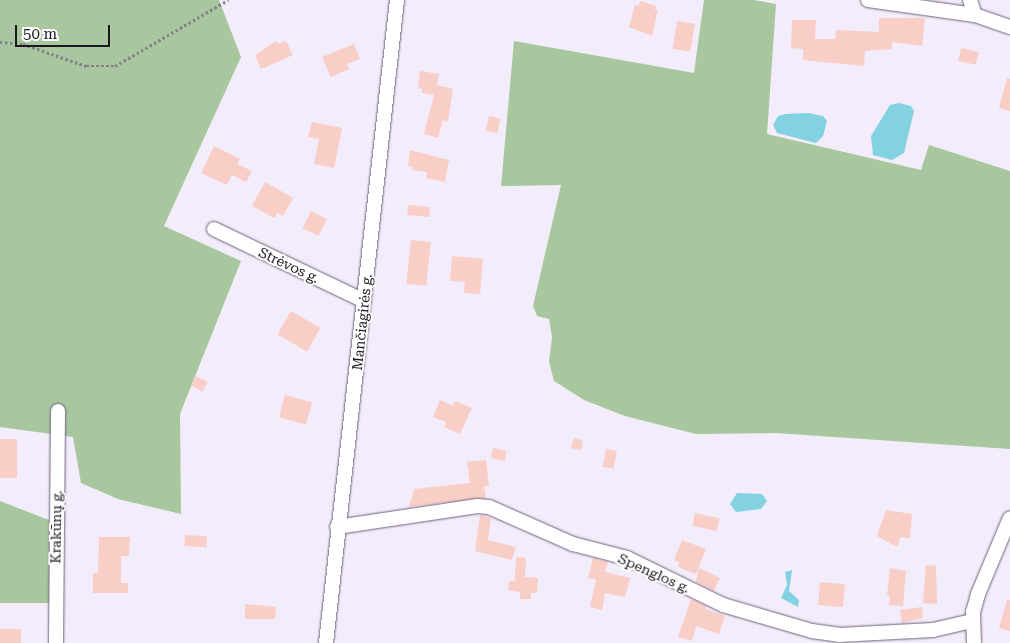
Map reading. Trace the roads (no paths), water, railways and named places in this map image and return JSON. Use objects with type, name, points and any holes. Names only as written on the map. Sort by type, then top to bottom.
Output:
[{"type":"street","name":"Mančiagirės g.","points":[[326,643],[337,527],[397,0]]},
{"type":"street","points":[[868,0],[975,15],[1010,27]]},
{"type":"street","points":[[970,0],[975,15]]},
{"type":"street","name":"Strėvos g.","points":[[214,230],[364,301]]},
{"type":"street","name":"Krakūnų g.","points":[[56,643],[58,411]]},
{"type":"street","name":"Spenglos g.","points":[[337,527],[477,506],[489,507],[573,544],[627,558],[723,605],[812,631],[839,635],[906,632],[933,630],[972,621]]},
{"type":"street","points":[[974,643],[972,621],[981,585],[1010,518]]},
{"type":"water","points":[[899,103],[911,106],[914,111],[904,153],[892,160],[873,155],[871,136],[890,105]]},
{"type":"water","points":[[808,113],[823,116],[827,121],[823,136],[816,143],[777,133],[773,125],[778,116]]},
{"type":"water","points":[[737,493],[762,494],[767,501],[761,509],[736,512],[730,504]]},
{"type":"water","points":[[792,570],[789,591],[799,600],[798,607],[781,598],[787,585],[785,572]]}]
